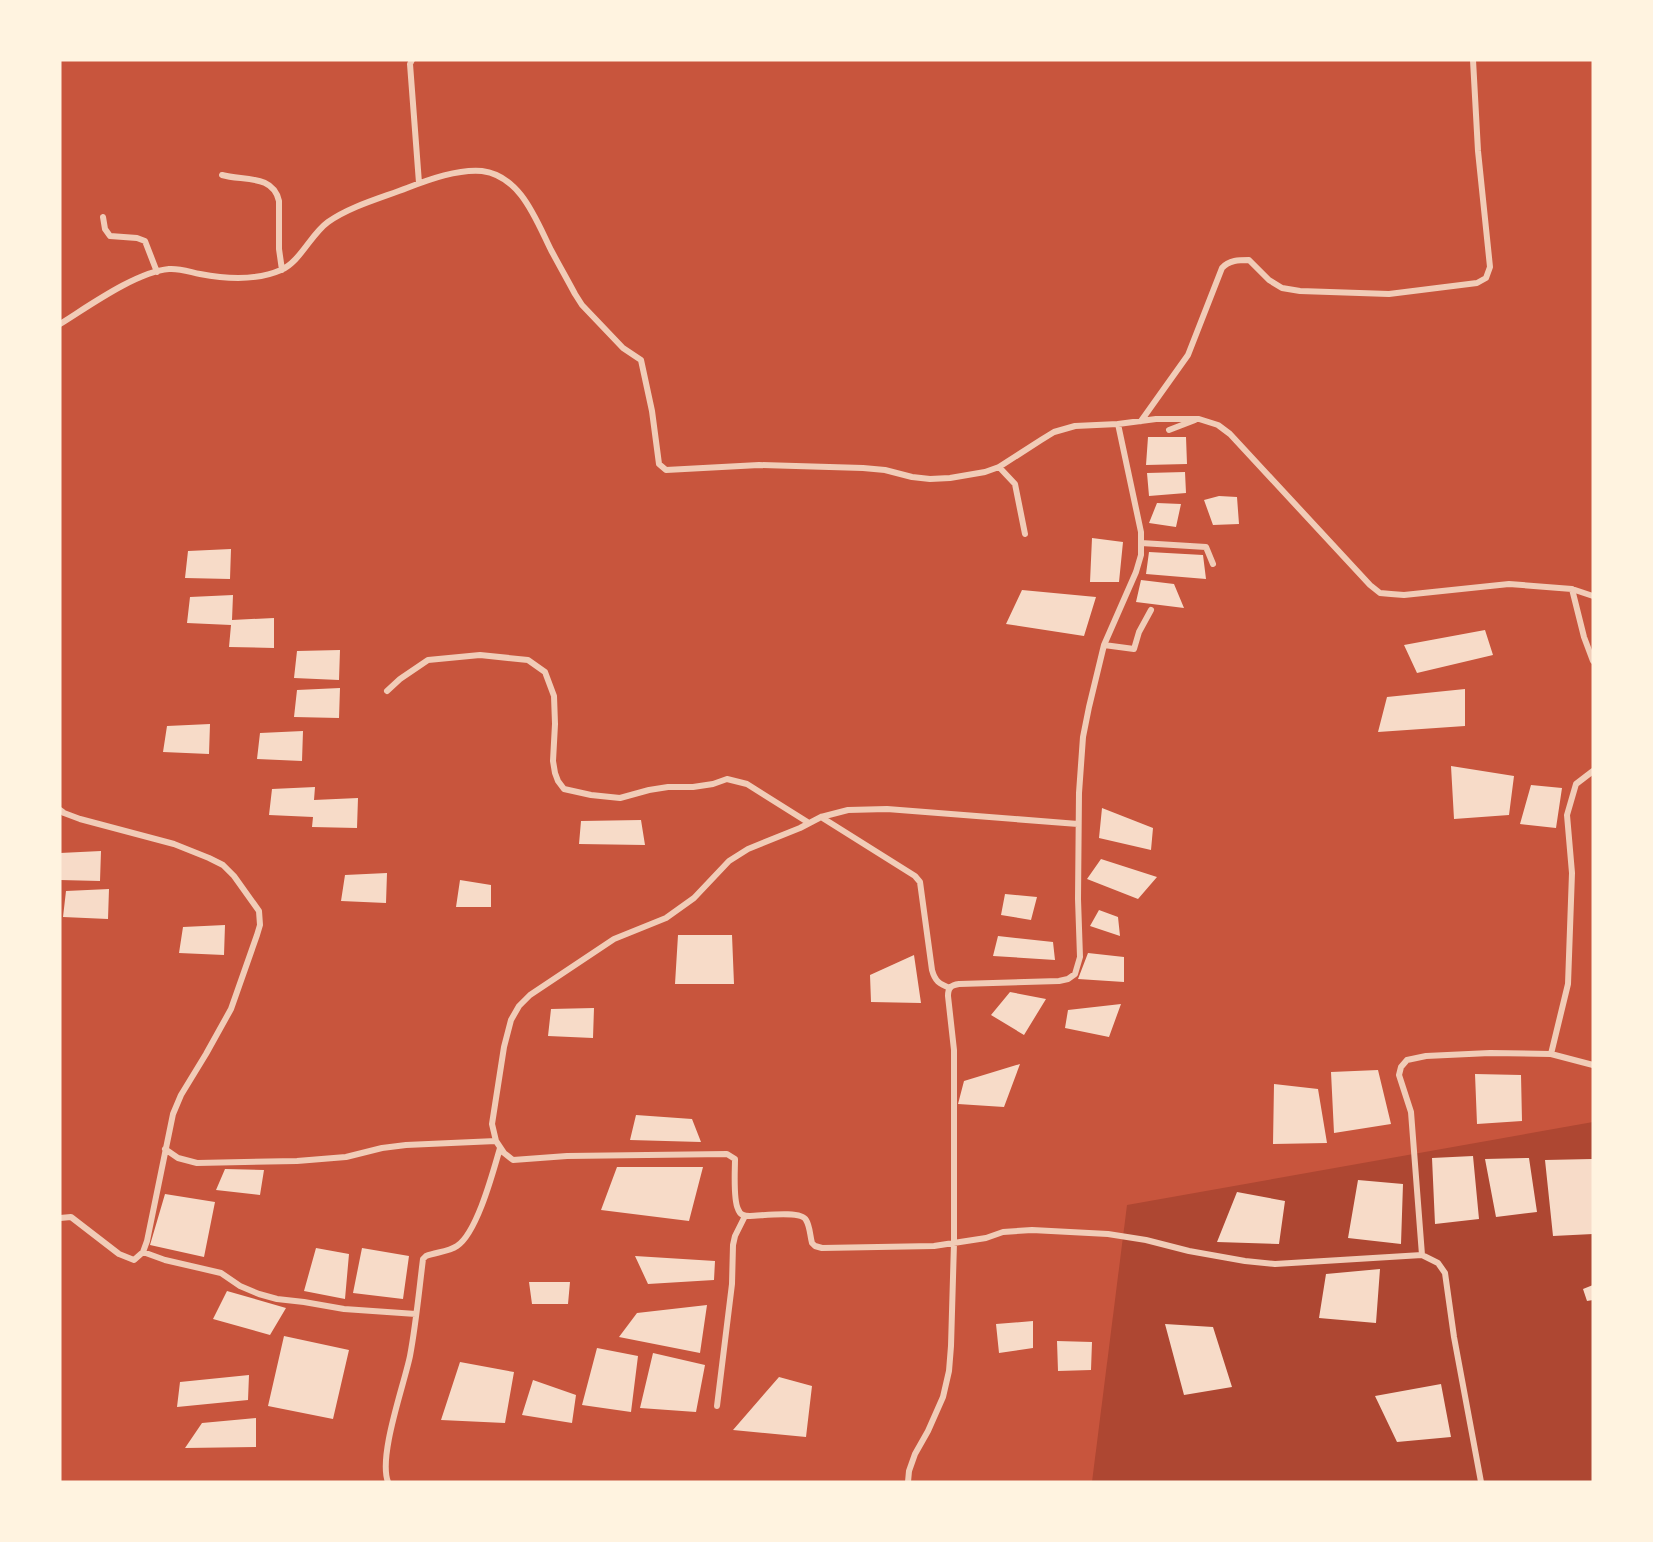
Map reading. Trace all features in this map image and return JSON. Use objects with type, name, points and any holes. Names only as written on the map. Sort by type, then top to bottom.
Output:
[{"type":"street","points":[[412,60],[410,64],[419,183]]},
{"type":"street","points":[[1141,421],[1188,355],[1226,263],[1250,260],[1269,280],[1282,288],[1300,291],[1389,294],[1477,283],[1486,278],[1490,267],[1478,151],[1473,60]]},
{"type":"street","points":[[60,324],[129,282],[169,269],[244,278],[282,270],[294,260],[326,223],[352,209],[419,183],[456,173],[483,171],[502,178],[519,192],[532,210],[582,305],[623,348],[641,360],[652,411],[659,464],[666,470],[759,465],[863,468],[930,479],[967,476],[999,467],[1054,432],[1075,426],[1156,419],[1199,419],[1218,425],[1230,434],[1380,593],[1404,595],[1509,584],[1572,589],[1593,596]]},
{"type":"street","points":[[222,176],[261,180],[269,184],[277,195],[282,270]]},
{"type":"street","points":[[103,217],[105,229],[110,236],[137,238],[145,241],[157,272]]},
{"type":"street","points":[[1169,430],[1199,419]]},
{"type":"street","points":[[908,1482],[915,1454],[943,1397],[949,1371],[954,1243],[954,1050],[948,996],[950,988],[959,984],[1068,979],[1075,974],[1080,957],[1078,824],[1083,737],[1104,645],[1136,572],[1141,555],[1141,532],[1118,424]]},
{"type":"street","points":[[999,467],[1015,484],[1025,534]]},
{"type":"street","points":[[1141,543],[1206,547],[1213,564]]},
{"type":"street","points":[[1572,589],[1584,637],[1593,661]]},
{"type":"street","points":[[1104,645],[1134,649],[1138,632],[1151,610]]},
{"type":"street","points":[[387,691],[428,660],[480,655],[528,660],[546,672],[554,696],[553,760],[558,781],[564,789],[620,798],[668,787],[693,787],[727,779],[737,780],[809,823]]},
{"type":"street","points":[[1551,1054],[1568,984],[1572,873],[1567,815],[1576,784],[1593,771]]},
{"type":"street","points":[[1078,824],[887,808],[848,810],[821,817],[748,849],[729,861],[694,898],[666,918],[614,939],[531,994],[519,1006],[511,1020],[504,1047],[492,1124],[496,1141],[513,1160],[567,1156],[727,1154],[735,1159],[736,1204],[745,1216],[785,1214],[802,1216],[807,1220],[812,1243],[822,1248],[915,1247],[986,1238],[1016,1230],[1108,1234],[1146,1240],[1189,1251],[1275,1264],[1422,1255],[1438,1263],[1445,1273],[1454,1337],[1481,1482]]},
{"type":"street","points":[[60,810],[80,819],[174,844],[223,866],[234,876],[259,911],[260,925],[231,1010],[181,1095],[173,1114],[143,1252],[134,1260],[126,1257],[71,1217],[60,1218]]},
{"type":"street","points":[[821,817],[915,876],[920,882],[934,979],[950,988]]},
{"type":"street","points":[[1422,1255],[1411,1112],[1399,1075],[1401,1066],[1407,1060],[1435,1055],[1490,1053],[1551,1054],[1593,1065]]},
{"type":"street","points":[[165,1149],[178,1158],[197,1163],[297,1161],[346,1157],[406,1145],[496,1141]]},
{"type":"street","points":[[388,1482],[386,1448],[410,1355],[423,1259],[458,1245],[472,1229],[489,1186],[500,1148]]},
{"type":"street","points":[[717,1406],[732,1284],[733,1245],[745,1216]]},
{"type":"street","points":[[143,1252],[165,1260],[221,1273],[240,1286],[277,1299],[344,1309],[416,1314]]},
{"type":"shaded area","points":[[1593,1122],[1593,1482],[1092,1482],[1127,1205]]},
{"type":"building","points":[[1148,437],[1186,437],[1187,464],[1146,465]]},
{"type":"building","points":[[1185,472],[1186,493],[1149,496],[1147,473]]},
{"type":"building","points":[[1219,496],[1237,497],[1239,524],[1213,525],[1204,500]]},
{"type":"building","points":[[1157,503],[1181,504],[1176,527],[1149,523]]},
{"type":"building","points":[[1092,538],[1123,542],[1119,582],[1090,582]]},
{"type":"building","points":[[231,549],[230,579],[185,578],[188,551]]},
{"type":"building","points":[[1149,552],[1203,555],[1206,579],[1146,574]]},
{"type":"building","points":[[1141,580],[1174,584],[1184,608],[1136,602]]},
{"type":"building","points":[[1022,590],[1096,597],[1084,636],[1006,624]]},
{"type":"building","points":[[233,595],[232,620],[274,618],[274,648],[229,647],[231,625],[187,623],[190,597]]},
{"type":"building","points":[[1485,630],[1493,655],[1417,673],[1404,645]]},
{"type":"building","points":[[340,650],[339,680],[294,678],[297,651]]},
{"type":"building","points":[[340,688],[339,718],[294,717],[297,690]]},
{"type":"building","points":[[1465,689],[1465,726],[1378,732],[1387,697]]},
{"type":"building","points":[[210,724],[209,754],[163,752],[167,726]]},
{"type":"building","points":[[303,731],[302,761],[257,759],[260,733]]},
{"type":"building","points":[[1451,766],[1514,776],[1509,815],[1454,819]]},
{"type":"building","points":[[1531,785],[1562,788],[1556,828],[1520,824]]},
{"type":"building","points":[[315,787],[314,800],[358,798],[357,828],[312,827],[313,817],[269,815],[272,789]]},
{"type":"building","points":[[1102,808],[1153,828],[1151,850],[1099,838]]},
{"type":"building","points":[[641,820],[645,845],[579,844],[581,821]]},
{"type":"building","points":[[101,851],[100,881],[60,880],[60,853]]},
{"type":"building","points":[[1101,859],[1157,877],[1138,899],[1087,879]]},
{"type":"building","points":[[387,873],[386,903],[341,901],[345,875]]},
{"type":"building","points":[[460,880],[491,885],[491,907],[456,907]]},
{"type":"building","points":[[109,889],[108,919],[63,917],[66,891]]},
{"type":"building","points":[[1005,894],[1037,897],[1031,920],[1001,915]]},
{"type":"building","points":[[1099,910],[1118,917],[1120,936],[1090,926]]},
{"type":"building","points":[[225,925],[224,955],[179,953],[183,927]]},
{"type":"building","points":[[678,935],[732,935],[734,984],[675,984]]},
{"type":"building","points":[[998,936],[1053,942],[1055,960],[993,956]]},
{"type":"building","points":[[1088,953],[1124,957],[1124,982],[1078,979]]},
{"type":"building","points":[[914,955],[921,1003],[871,1002],[870,975]]},
{"type":"building","points":[[1010,992],[1046,999],[1024,1035],[991,1015]]},
{"type":"building","points":[[1121,1004],[1109,1037],[1065,1028],[1068,1010]]},
{"type":"building","points":[[594,1008],[593,1038],[548,1036],[551,1009]]},
{"type":"building","points":[[1020,1064],[1004,1107],[958,1104],[964,1081]]},
{"type":"building","points":[[1378,1070],[1391,1124],[1334,1133],[1331,1072]]},
{"type":"building","points":[[1475,1074],[1521,1075],[1522,1121],[1477,1124]]},
{"type":"building","points":[[1274,1084],[1318,1089],[1327,1143],[1273,1144]]},
{"type":"building","points":[[636,1115],[692,1119],[701,1142],[630,1140]]},
{"type":"building","points":[[1473,1156],[1479,1219],[1435,1224],[1432,1158]]},
{"type":"building","points":[[1529,1158],[1537,1212],[1496,1217],[1485,1159]]},
{"type":"building","points":[[1592,1159],[1593,1234],[1553,1236],[1545,1160]]},
{"type":"building","points":[[617,1167],[703,1167],[689,1221],[601,1210]]},
{"type":"building","points":[[225,1169],[264,1170],[260,1195],[216,1190]]},
{"type":"building","points":[[1358,1180],[1403,1184],[1401,1244],[1348,1238]]},
{"type":"building","points":[[1237,1192],[1285,1201],[1279,1244],[1217,1242]]},
{"type":"building","points":[[165,1194],[215,1202],[204,1257],[150,1245]]},
{"type":"building","points":[[316,1248],[349,1254],[345,1299],[304,1291]]},
{"type":"building","points":[[362,1248],[409,1256],[403,1299],[353,1293]]},
{"type":"building","points":[[635,1256],[715,1261],[714,1280],[648,1284]]},
{"type":"building","points":[[1380,1269],[1376,1323],[1319,1318],[1326,1274]]},
{"type":"building","points":[[529,1282],[570,1282],[568,1304],[532,1304]]},
{"type":"building","points":[[1593,1285],[1593,1300],[1587,1301],[1583,1289]]},
{"type":"building","points":[[227,1291],[286,1308],[270,1335],[213,1319]]},
{"type":"building","points":[[707,1305],[700,1353],[619,1337],[637,1313]]},
{"type":"building","points":[[1033,1321],[1033,1348],[999,1353],[996,1324]]},
{"type":"building","points":[[1165,1324],[1213,1327],[1232,1387],[1184,1395]]},
{"type":"building","points":[[284,1336],[349,1350],[333,1419],[268,1406]]},
{"type":"building","points":[[1057,1341],[1092,1342],[1091,1370],[1058,1371]]},
{"type":"building","points":[[597,1348],[638,1356],[631,1412],[582,1405]]},
{"type":"building","points":[[653,1353],[705,1365],[696,1412],[640,1408]]},
{"type":"building","points":[[460,1362],[514,1372],[505,1423],[441,1420]]},
{"type":"building","points":[[249,1375],[248,1400],[177,1407],[180,1382]]},
{"type":"building","points":[[779,1377],[812,1386],[806,1437],[733,1430]]},
{"type":"building","points":[[533,1380],[576,1395],[572,1423],[522,1415]]},
{"type":"building","points":[[1441,1384],[1451,1437],[1397,1442],[1375,1396]]},
{"type":"building","points":[[256,1418],[256,1447],[185,1448],[202,1423]]}]
